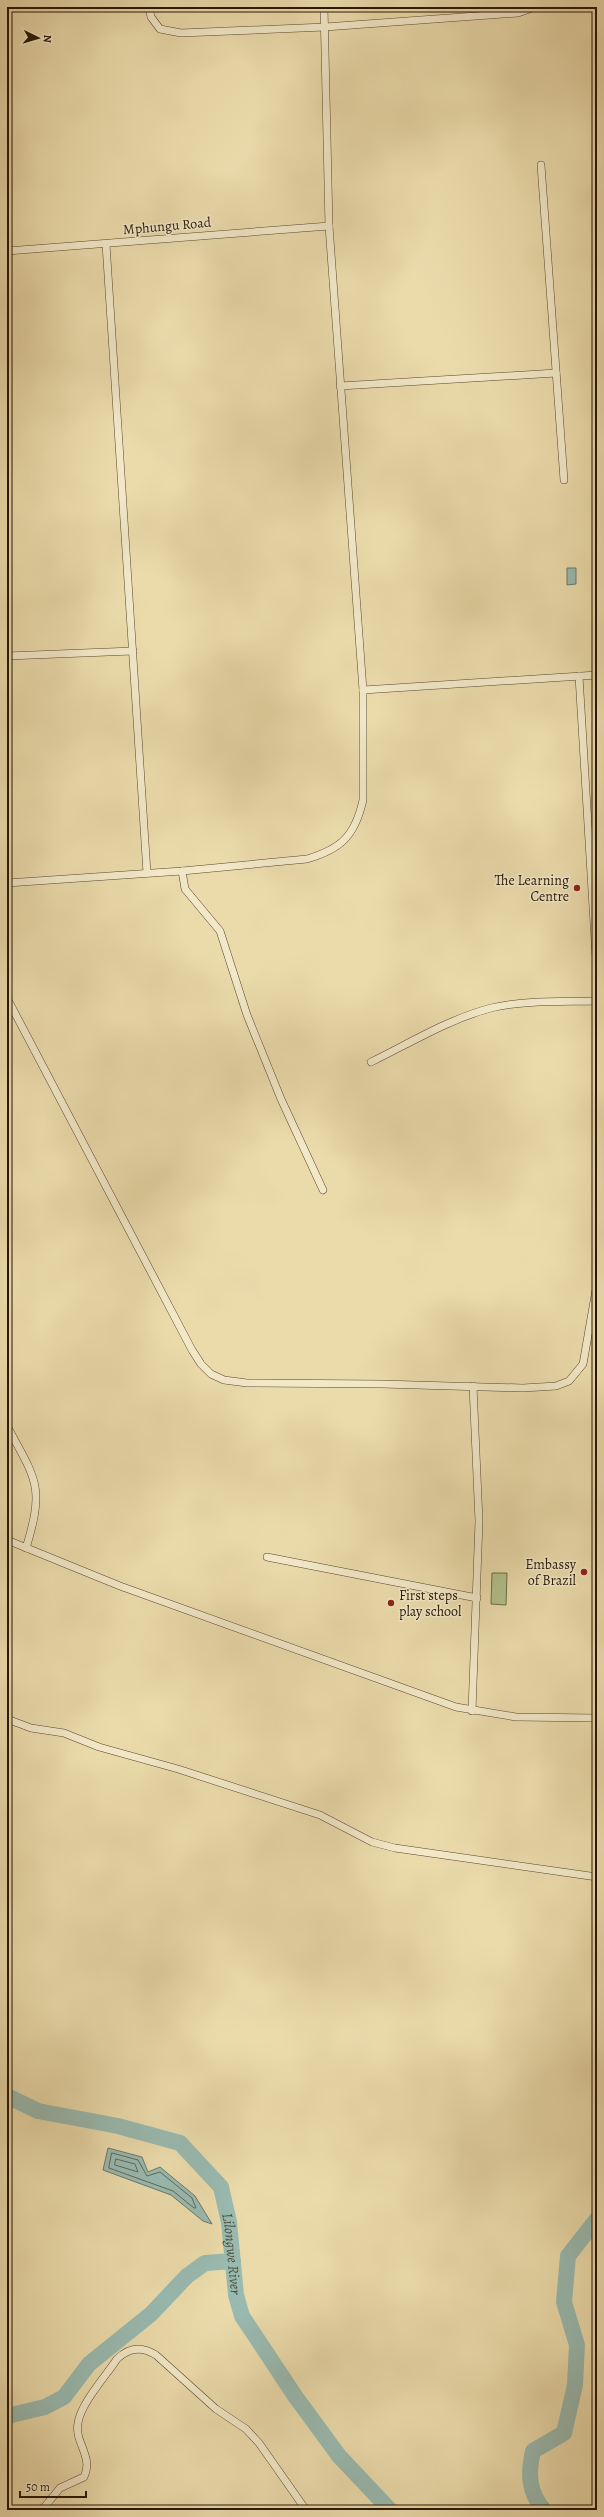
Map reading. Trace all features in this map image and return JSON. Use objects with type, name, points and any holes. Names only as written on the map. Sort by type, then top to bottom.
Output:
[{"type":"street","points":[[149,7],[154,24],[160,29],[174,33],[325,27],[518,13],[535,7]]},
{"type":"street","points":[[7,883],[182,871],[307,859],[326,853],[341,844],[354,828],[363,800],[363,690],[329,226],[324,7]]},
{"type":"street","points":[[541,165],[564,480]]},
{"type":"street","name":"Mphungu Road","points":[[7,251],[329,226]]},
{"type":"street","points":[[106,244],[134,651],[147,873]]},
{"type":"street","points":[[340,386],[556,373]]},
{"type":"street","points":[[7,656],[134,651]]},
{"type":"street","points":[[363,690],[597,675]]},
{"type":"street","points":[[579,676],[597,973]]},
{"type":"street","points":[[182,871],[185,889],[194,902],[220,931],[247,1015],[281,1099],[323,1190]]},
{"type":"street","points":[[7,998],[192,1350],[201,1364],[211,1374],[224,1380],[247,1383],[548,1387],[569,1381],[583,1364],[597,1284]]},
{"type":"street","points":[[371,1062],[455,1020],[490,1008],[515,1004],[597,1001]]},
{"type":"street","points":[[472,1711],[477,1598],[478,1472],[473,1386]]},
{"type":"street","points":[[7,1426],[36,1483],[38,1498],[35,1518],[26,1548]]},
{"type":"street","points":[[7,1540],[150,1597],[408,1691],[472,1711],[516,1717],[597,1718]]},
{"type":"street","points":[[267,1557],[477,1598]]},
{"type":"street","points":[[7,1719],[31,1728],[64,1733],[99,1747],[178,1769],[320,1815],[372,1842],[395,1848],[597,1877]]},
{"type":"street","points":[[42,2510],[60,2488],[84,2477],[87,2460],[77,2429],[79,2416],[117,2359],[123,2354],[135,2349],[149,2350],[156,2355],[216,2409],[246,2429],[259,2443],[306,2510]]},
{"type":"green space","points":[[492,1573],[507,1573],[506,1605],[491,1604]]},
{"type":"water","points":[[567,568],[576,568],[576,584],[567,585]]},
{"type":"water","points":[[108,2148],[142,2157],[148,2172],[160,2167],[195,2196],[212,2224],[203,2221],[171,2195],[103,2170]]},
{"type":"waterway","name":"Lilongwe River","points":[[7,2096],[38,2111],[118,2126],[180,2143],[221,2187],[229,2222],[236,2295],[242,2316],[295,2396],[339,2456],[390,2510]]},
{"type":"waterway","points":[[544,2510],[532,2489],[530,2467],[533,2451],[564,2433],[575,2385],[577,2345],[564,2302],[568,2256],[597,2219]]},
{"type":"waterway","points":[[7,2416],[45,2407],[64,2397],[89,2364],[151,2314],[187,2276],[205,2263],[233,2261]]},
{"type":"place","name":"The Learning Centre","points":[[577,888]]},
{"type":"place","name":"Embassy of Brazil","points":[[584,1572]]},
{"type":"place","name":"First steps play school","points":[[391,1603]]}]
